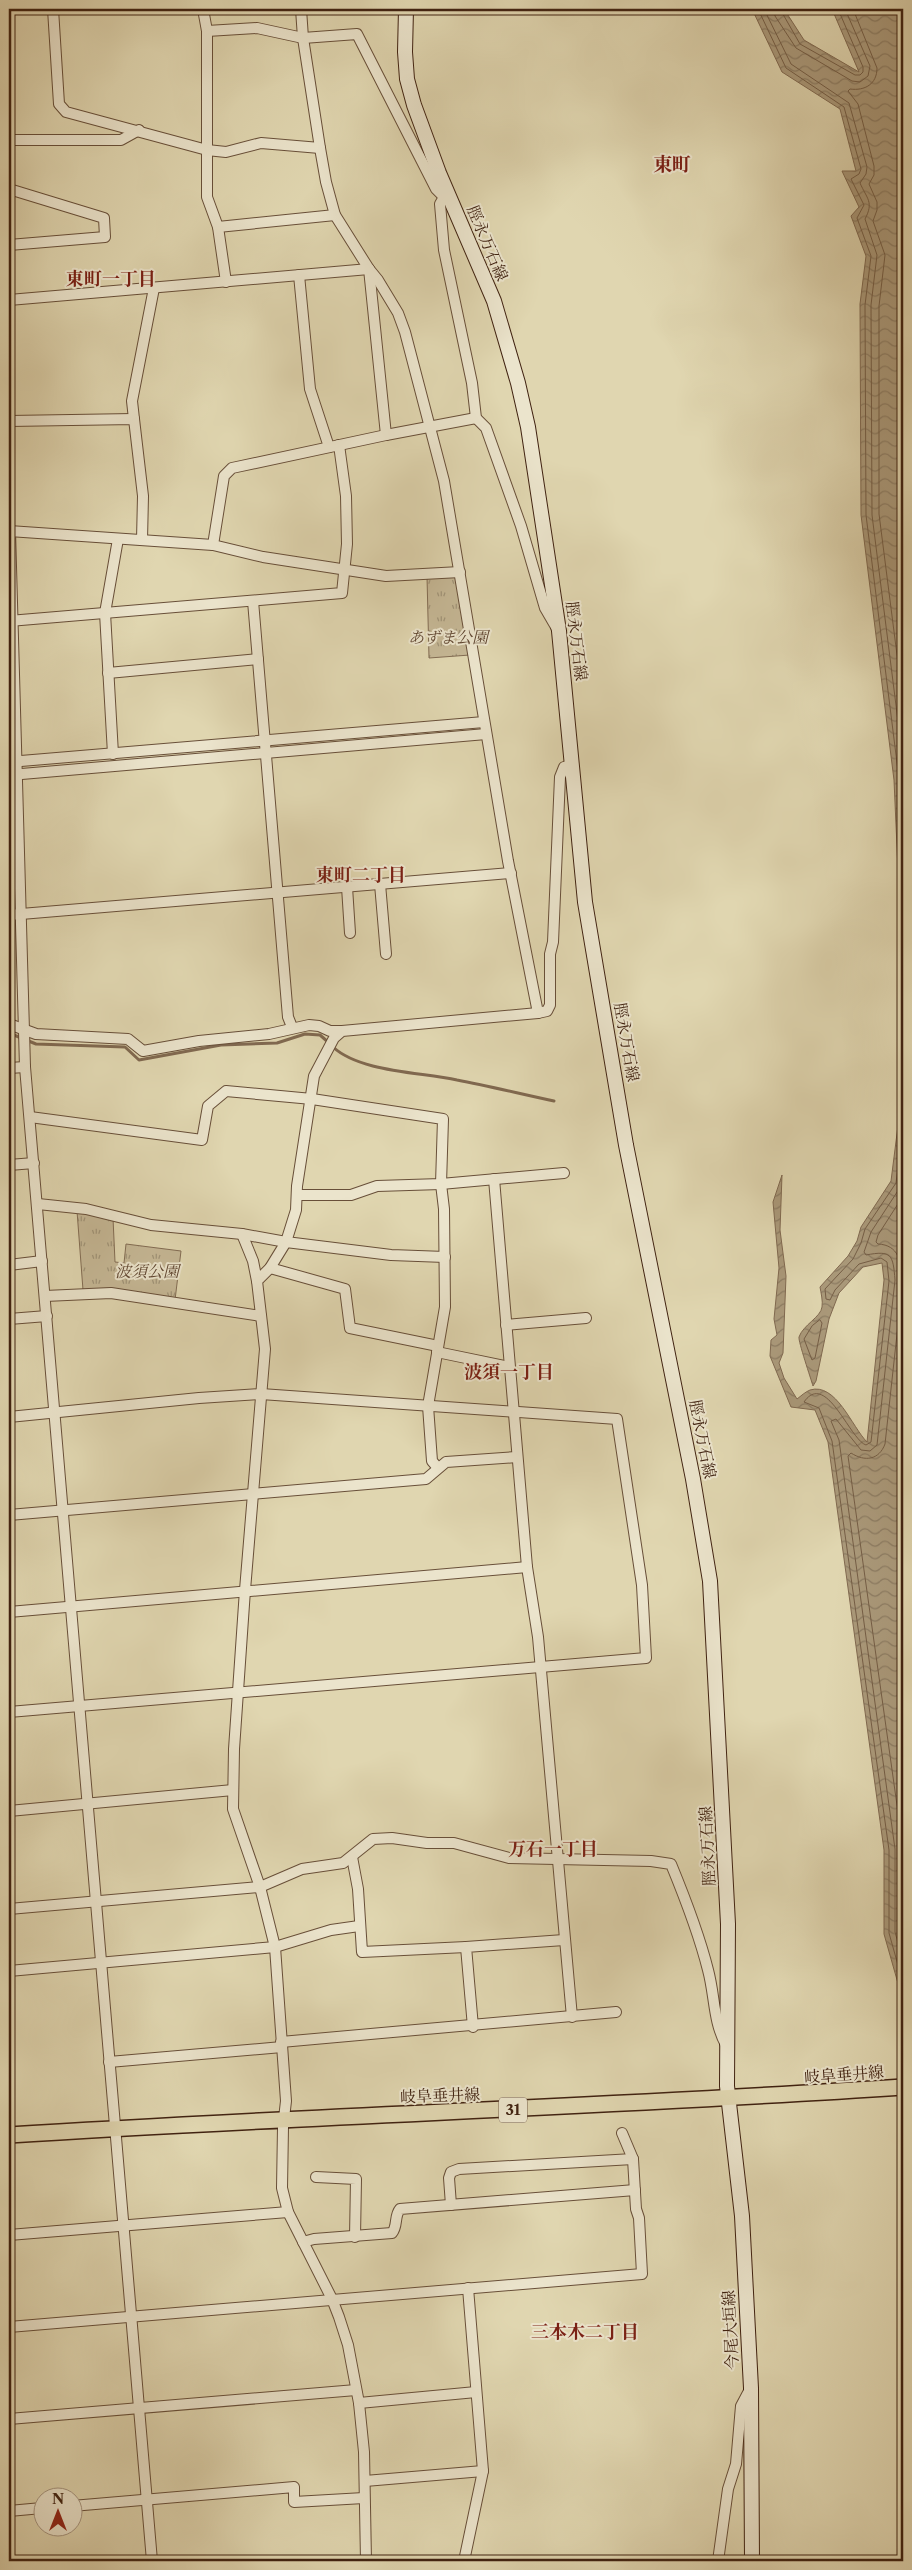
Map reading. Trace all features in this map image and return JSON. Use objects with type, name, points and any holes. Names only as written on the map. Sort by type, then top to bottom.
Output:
[{"type":"main road","name":"脛永万石線","points":[[406,9],[408,78],[414,105],[447,196],[494,301],[518,382],[528,427],[559,632],[585,902],[626,1144],[695,1489],[710,1581],[728,1924],[727,2045],[734,2098]]},
{"type":"main road","name":"岐阜垂井線","points":[[9,2135],[284,2119],[548,2109],[903,2088]]},
{"type":"main road","name":"今尾大垣線","points":[[734,2098],[751,2388],[752,2561]]},
{"type":"street","points":[[53,9],[59,104],[66,112],[207,150],[226,152],[261,143],[320,148]]},
{"type":"street","points":[[202,9],[207,31],[207,197],[218,227],[226,282]]},
{"type":"street","points":[[301,9],[303,38],[320,148],[326,182],[335,215],[398,313],[405,332],[444,481],[486,734],[538,1014]]},
{"type":"street","points":[[207,31],[257,28],[303,38],[357,34],[436,189],[447,196],[440,204],[444,250],[472,383],[476,418],[486,428],[521,526],[545,608],[559,632]]},
{"type":"street","points":[[9,140],[121,140],[138,130]]},
{"type":"street","points":[[9,189],[104,218],[106,237],[9,245]]},
{"type":"street","points":[[218,227],[335,215]]},
{"type":"street","points":[[9,300],[369,269]]},
{"type":"street","points":[[369,269],[386,435]]},
{"type":"street","points":[[11,621],[342,593],[347,544],[346,496],[334,446],[308,380],[298,275]]},
{"type":"street","points":[[142,540],[143,496],[132,401],[154,288]]},
{"type":"street","points":[[213,545],[224,476],[232,468],[476,418]]},
{"type":"street","points":[[9,421],[134,419]]},
{"type":"street","points":[[152,2561],[108,2062],[81,1706],[25,1067],[21,914],[12,775],[10,531],[213,545],[263,557],[386,576],[460,572]]},
{"type":"street","points":[[113,754],[105,613],[118,539]]},
{"type":"street","points":[[253,601],[288,1017],[292,1027]]},
{"type":"street","points":[[108,673],[258,659]]},
{"type":"street","points":[[12,762],[484,722]]},
{"type":"street","points":[[12,775],[486,734]]},
{"type":"street","points":[[9,1024],[36,1034],[128,1038],[143,1051],[199,1041],[268,1034],[292,1027],[314,1025],[330,1031],[342,1031],[538,1014],[546,1011],[550,1005],[550,954],[553,942],[560,777],[564,767],[573,765]]},
{"type":"street","points":[[9,915],[511,873]]},
{"type":"street","points":[[380,884],[386,954]]},
{"type":"street","points":[[347,887],[350,933]]},
{"type":"street","points":[[257,1281],[270,1268],[286,1242],[296,1210],[297,1186],[312,1099],[314,1076],[334,1038],[342,1031]]},
{"type":"street","points":[[9,1068],[25,1067]]},
{"type":"street","points":[[30,1117],[202,1140],[208,1106],[226,1091],[312,1099],[443,1119],[441,1184],[444,1209],[445,1307],[428,1406],[432,1461],[438,1468]]},
{"type":"street","points":[[9,1165],[34,1163]]},
{"type":"street","points":[[298,1195],[351,1195],[377,1186],[441,1184],[564,1173]]},
{"type":"street","points":[[494,1179],[527,1567],[540,1668],[556,1859],[572,2017]]},
{"type":"street","points":[[38,1204],[86,1209],[151,1225],[242,1234],[286,1242],[391,1255],[445,1257]]},
{"type":"street","points":[[242,1234],[253,1261],[265,1349],[245,1590],[233,1809],[260,1887],[275,1947],[286,2101],[281,2178],[288,2212],[332,2299],[348,2345],[359,2403],[365,2481],[366,2561]]},
{"type":"street","points":[[9,1265],[42,1261]]},
{"type":"street","points":[[270,1268],[345,1289],[350,1328],[509,1367]]},
{"type":"street","points":[[45,1296],[111,1293],[261,1316]]},
{"type":"street","points":[[9,1319],[47,1316]]},
{"type":"street","points":[[506,1325],[586,1318]]},
{"type":"street","points":[[9,1417],[199,1398],[261,1394],[617,1419],[642,1585],[646,1658],[9,1712]]},
{"type":"street","points":[[9,1515],[426,1479],[446,1462],[517,1457]]},
{"type":"street","points":[[9,1612],[527,1567]]},
{"type":"street","points":[[9,1811],[233,1790]]},
{"type":"street","points":[[9,1909],[260,1887],[302,1869],[343,1863],[372,1839],[392,1838],[427,1843],[454,1843],[509,1858],[671,1864],[691,1914],[709,1971],[718,2030],[727,2045]]},
{"type":"street","points":[[352,1857],[358,1889],[362,1952],[564,1940]]},
{"type":"street","points":[[9,1971],[275,1947],[331,1930],[359,1926]]},
{"type":"street","points":[[466,1947],[473,2026]]},
{"type":"street","points":[[108,2062],[616,2012]]},
{"type":"street","points":[[9,2327],[642,2274],[640,2218],[636,2209],[633,2159],[622,2133]]},
{"type":"street","points":[[451,2205],[449,2178],[451,2172],[459,2169],[633,2159]]},
{"type":"street","points":[[316,2177],[356,2179],[355,2237]]},
{"type":"street","points":[[303,2242],[314,2239],[392,2234],[395,2230],[400,2209],[635,2190]]},
{"type":"street","points":[[9,2235],[288,2212]]},
{"type":"street","points":[[464,2561],[483,2471],[468,2288]]},
{"type":"street","points":[[718,2561],[728,2489],[736,2464],[741,2406],[751,2388]]},
{"type":"street","points":[[9,2420],[356,2390]]},
{"type":"street","points":[[359,2403],[476,2392]]},
{"type":"street","points":[[365,2481],[483,2471]]},
{"type":"street","points":[[82,2505],[294,2487],[294,2502],[364,2498]]},
{"type":"street","points":[[9,2511],[32,2509]]},
{"type":"green space","name":"あずま公園","points":[[458,576],[470,655],[429,658],[427,577]]},
{"type":"green space","name":"波須公園","points":[[77,1211],[113,1218],[115,1262],[124,1263],[126,1244],[181,1251],[175,1300],[83,1290]]},
{"type":"water","points":[[752,9],[784,9],[804,40],[859,72],[832,9],[903,9],[903,982],[894,780],[861,515],[860,304],[866,256],[851,216],[859,207],[842,171],[856,171],[840,109],[782,72]]},
{"type":"water","points":[[903,1086],[903,2001],[884,1934],[884,1850],[828,1442],[815,1410],[791,1407],[770,1356],[771,1340],[777,1335],[774,1319],[779,1268],[773,1202],[782,1175],[780,1230],[786,1276],[783,1353],[779,1363],[784,1378],[797,1399],[810,1390],[819,1389],[828,1393],[843,1407],[867,1442],[884,1280],[882,1263],[863,1267],[839,1293],[829,1319],[816,1381],[813,1386],[799,1337],[821,1311],[820,1287],[848,1256],[857,1241],[861,1227],[891,1181]]},
{"type":"waterway","points":[[9,1033],[36,1044],[125,1047],[139,1060],[221,1045],[277,1043],[305,1034],[320,1035],[328,1042]]},
{"type":"waterway","points":[[333,1047],[359,1062],[374,1066],[442,1077],[554,1101]]},
{"type":"district","name":"東町","points":[[672,164]]},
{"type":"district","name":"東町一丁目","points":[[111,279]]},
{"type":"district","name":"東町二丁目","points":[[361,875]]},
{"type":"district","name":"波須一丁目","points":[[509,1372]]},
{"type":"district","name":"万石一丁目","points":[[553,1849]]},
{"type":"district","name":"三本木二丁目","points":[[585,2332]]}]
